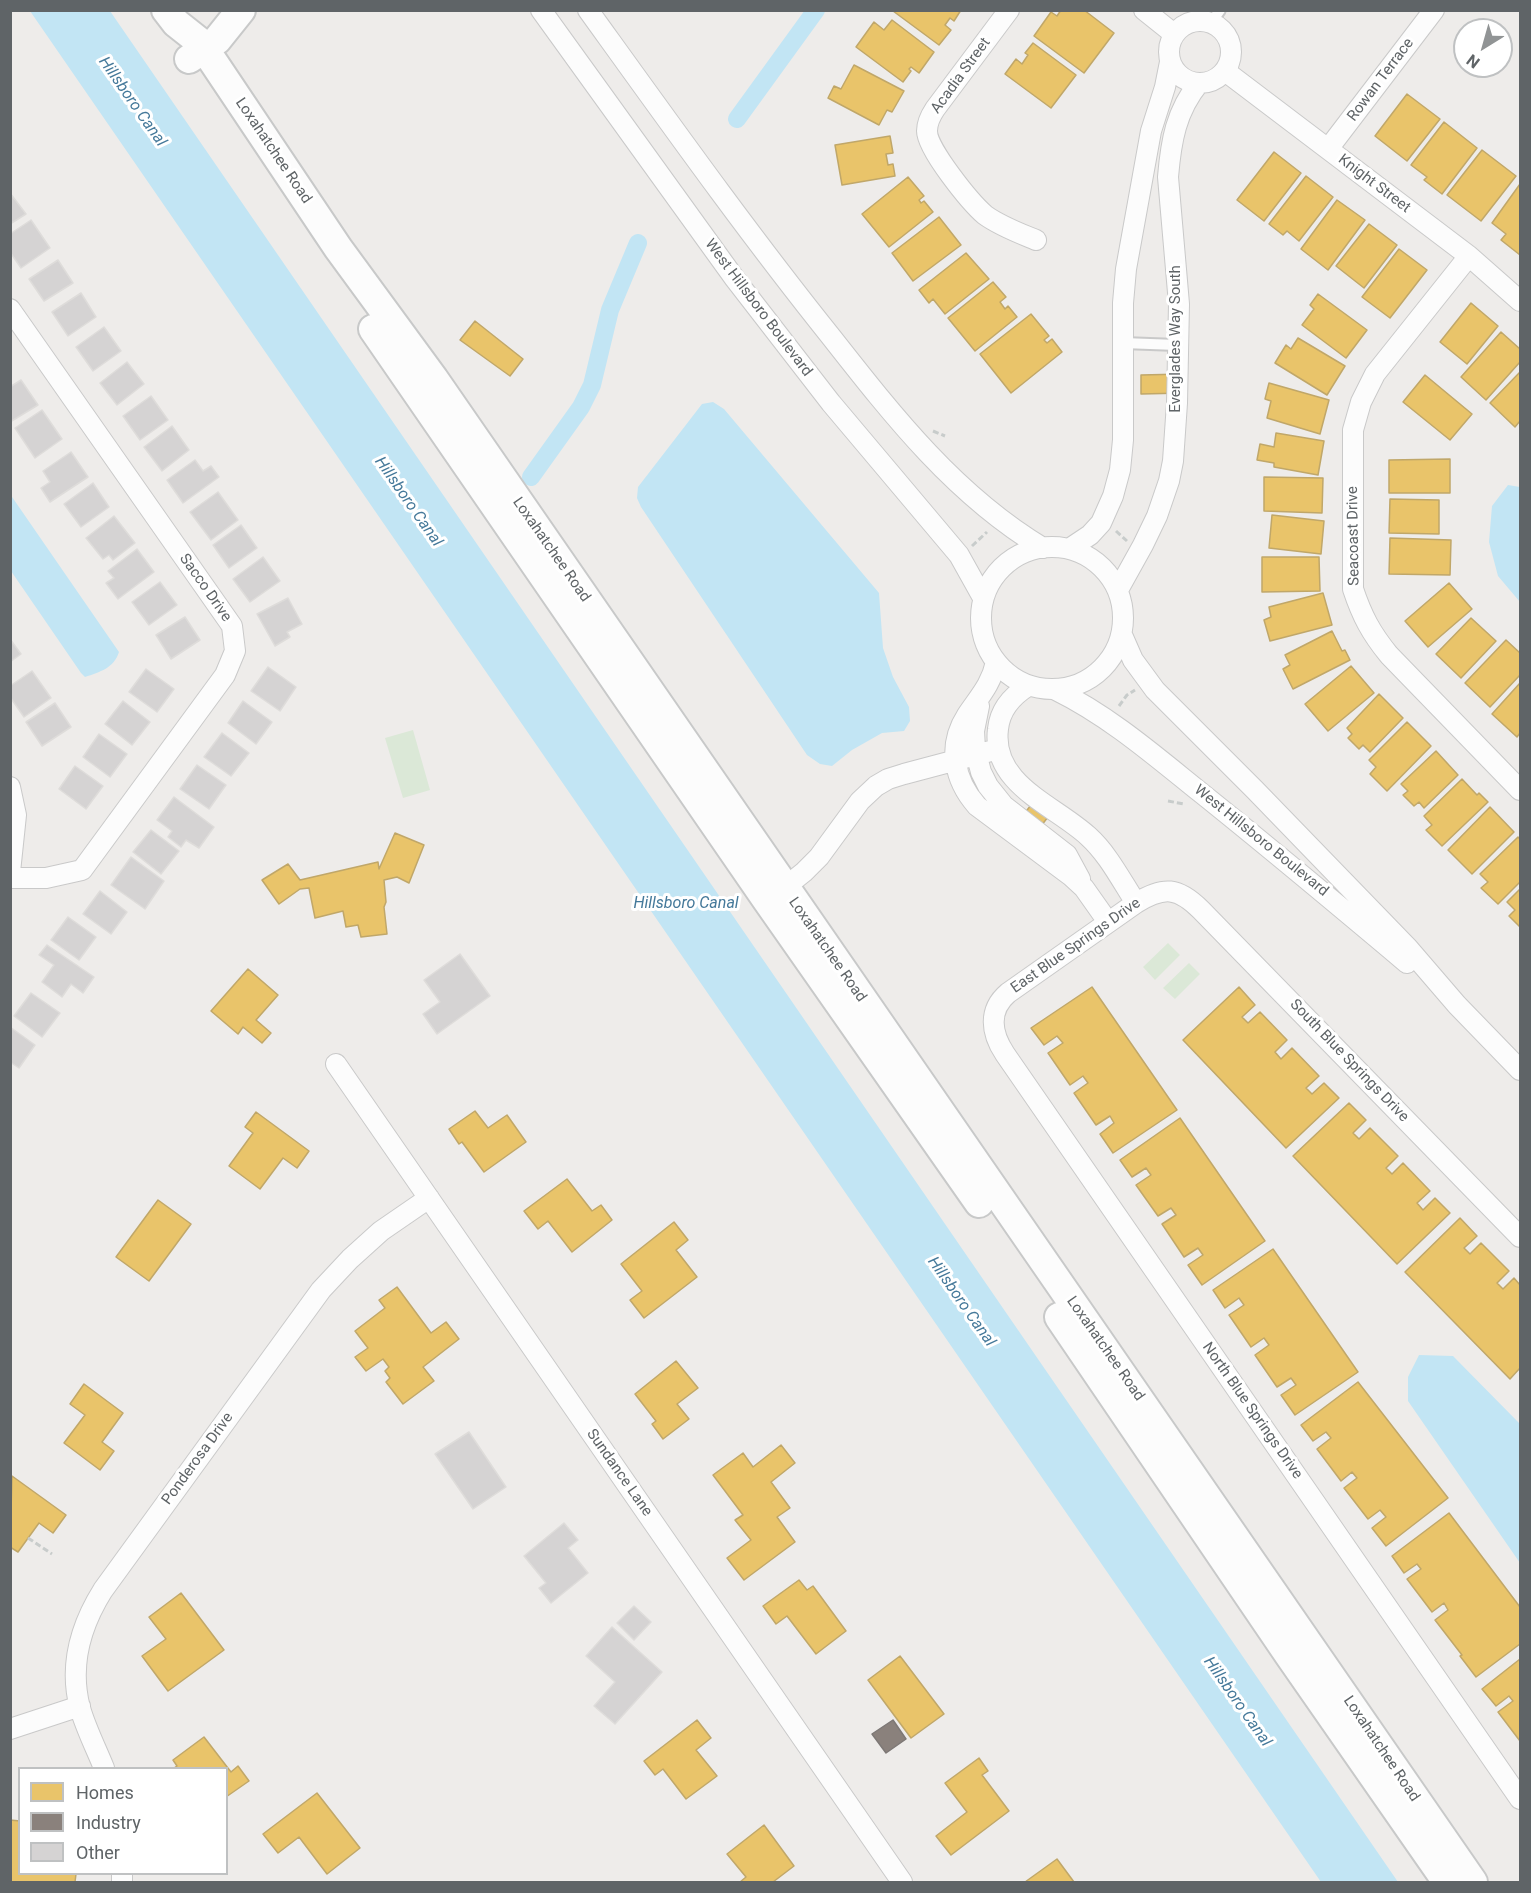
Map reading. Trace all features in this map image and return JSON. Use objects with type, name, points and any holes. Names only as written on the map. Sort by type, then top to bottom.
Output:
[{"type":"main road","points":[[196,54],[222,35],[241,10]]},
{"type":"main road","name":"Loxahatchee Road","points":[[171,17],[200,42],[196,54]]},
{"type":"main road","name":"Loxahatchee Road","points":[[196,54],[434,379],[1473,1882]]},
{"type":"main road","name":"Loxahatchee Road","points":[[196,54],[766,898],[1058,1316],[1447,1882]]},
{"type":"street","name":"West Hillsboro Boulevard","points":[[541,10],[735,279],[831,403],[959,555],[983,598]]},
{"type":"street","points":[[588,10],[788,284],[912,436],[967,491],[1017,531],[1044,548]]},
{"type":"street","name":"Acadia Street","points":[[1009,10],[935,109],[927,131],[936,156],[981,210],[1003,226],[1036,240]]},
{"type":"street","points":[[1144,10],[1174,34]]},
{"type":"street","name":"Rowan Terrace","points":[[1328,150],[1434,10]]},
{"type":"street","points":[[1216,17],[1231,48],[1231,56],[1224,71],[1218,78],[1209,82],[1199,83],[1181,77],[1174,70],[1168,52],[1174,34],[1194,21],[1216,17]]},
{"type":"street","points":[[1069,549],[1090,535],[1101,523],[1117,483],[1122,456],[1124,294],[1128,253],[1150,131],[1165,87],[1170,62]]},
{"type":"street","name":"Knight Street","points":[[1224,71],[1469,256],[1521,301]]},
{"type":"street","name":"Everglades Way South","points":[[1118,590],[1150,530],[1169,481],[1176,434],[1179,304],[1169,185],[1170,158],[1180,114],[1187,98],[1199,83]]},
{"type":"street","name":"Seacoast Drive","points":[[1469,256],[1375,375],[1361,402],[1353,430],[1353,589],[1360,612],[1370,632],[1389,655],[1521,790]]},
{"type":"street","name":"Sacco Drive","points":[[10,309],[232,626],[235,651],[225,675],[82,870],[46,878],[10,878]]},
{"type":"street","points":[[1044,548],[1080,552],[1098,563],[1113,578],[1122,601],[1123,611],[1122,634],[1111,660],[1097,674],[1075,686],[1056,690],[1028,686],[1010,675],[996,662],[985,643],[980,620],[983,598],[988,586],[1002,568],[1033,549],[1044,548]]},
{"type":"street","name":"West Hillsboro Boulevard","points":[[1122,634],[1133,660],[1155,690],[1408,948],[1457,1005],[1521,1070]]},
{"type":"street","points":[[996,662],[992,677],[981,698],[961,728],[955,760],[962,784],[977,806],[1047,848]]},
{"type":"street","points":[[1028,686],[1011,698],[1002,713],[997,730],[998,749],[1006,768],[1018,783],[1086,834],[1098,847],[1136,903]]},
{"type":"street","name":"West Hillsboro Boulevard","points":[[1056,690],[1096,713],[1143,746],[1457,1005]]},
{"type":"street","points":[[981,698],[974,731],[976,755],[984,779],[998,801],[1047,848],[1084,888],[1108,922]]},
{"type":"street","points":[[784,888],[819,857],[860,801],[876,786],[895,776],[998,749]]},
{"type":"street","points":[[10,787],[16,816],[16,830],[10,872]]},
{"type":"street","points":[[1047,848],[1067,820]]},
{"type":"street","name":"East Blue Springs Drive","points":[[993,1020],[998,1004],[1008,993],[1136,903],[1152,894],[1173,891]]},
{"type":"street","name":"South Blue Springs Drive","points":[[1173,891],[1189,898],[1521,1237]]},
{"type":"street","name":"North Blue Springs Drive","points":[[993,1020],[996,1037],[1005,1054],[1521,1799]]},
{"type":"street","name":"Sundance Lane","points":[[336,1064],[902,1882]]},
{"type":"street","name":"Ponderosa Drive","points":[[104,1767],[80,1706],[76,1680],[77,1656],[82,1632],[103,1590],[321,1290],[381,1231],[429,1198]]},
{"type":"street","points":[[10,1729],[80,1706]]},
{"type":"lane","points":[[1123,343],[1177,345]]},
{"type":"path","points":[[970,547],[992,525]]},
{"type":"path","points":[[1109,526],[1132,547]]},
{"type":"path","points":[[1116,710],[1126,695],[1136,690]]},
{"type":"path","points":[[28,1538],[52,1554]]},
{"type":"green space","points":[[413,730],[430,790],[403,798],[385,738]]},
{"type":"green space","points":[[1168,943],[1180,955],[1155,980],[1143,967]]},
{"type":"green space","points":[[1189,963],[1200,974],[1175,999],[1163,988]]},
{"type":"water","name":"Hillsboro Canal","points":[[30,11],[110,11],[1398,1882],[1321,1882]]},
{"type":"water","points":[[713,402],[724,409],[879,593],[883,648],[893,677],[909,707],[910,721],[904,731],[882,733],[852,750],[832,766],[820,764],[807,755],[637,498],[638,487],[702,404]]},
{"type":"water","points":[[1508,485],[1520,487],[1520,602],[1498,576],[1489,542],[1492,506]]},
{"type":"water","points":[[10,494],[119,652],[114,662],[106,669],[85,677],[81,673],[11,571]]},
{"type":"water","points":[[1419,1355],[1453,1356],[1520,1424],[1520,1563],[1408,1401],[1408,1377]]},
{"type":"building: Homes","points":[[961,10],[954,21],[950,18],[945,25],[951,30],[939,45],[893,11]]},
{"type":"building: Homes","points":[[1061,10],[1084,10],[1114,33],[1084,73],[1034,36],[1051,12],[1057,16]]},
{"type":"building: Homes","points":[[892,20],[934,52],[919,73],[911,67],[909,69],[911,71],[903,82],[856,47],[874,22],[884,30]]},
{"type":"building: Homes","points":[[1033,43],[1076,75],[1051,108],[1005,74],[1016,59],[1022,64],[1028,55],[1025,53]]},
{"type":"building: Homes","points":[[854,65],[904,91],[892,112],[887,110],[879,125],[828,98],[834,86],[841,89]]},
{"type":"building: Homes","points":[[1407,94],[1440,119],[1407,161],[1375,136]]},
{"type":"building: Homes","points":[[1444,122],[1477,148],[1442,194],[1424,180],[1427,177],[1411,165]]},
{"type":"building: Homes","points":[[890,136],[893,153],[886,154],[888,165],[893,164],[895,176],[842,185],[835,145]]},
{"type":"building: Homes","points":[[1482,150],[1516,176],[1481,221],[1447,195]]},
{"type":"building: Homes","points":[[1274,152],[1301,173],[1264,221],[1237,200]]},
{"type":"building: Homes","points":[[1306,176],[1333,197],[1299,241],[1287,231],[1283,235],[1269,224]]},
{"type":"building: Homes","points":[[908,177],[924,196],[919,200],[921,203],[924,201],[933,212],[889,247],[862,214]]},
{"type":"building: Homes","points":[[1520,184],[1520,255],[1501,240],[1506,234],[1492,223]]},
{"type":"building: Homes","points":[[1337,200],[1365,220],[1328,270],[1301,249]]},
{"type":"building: Homes","points":[[939,217],[961,245],[913,281],[892,253]]},
{"type":"building: Homes","points":[[1369,224],[1397,245],[1364,288],[1336,266]]},
{"type":"building: Homes","points":[[1399,249],[1427,270],[1390,318],[1362,297]]},
{"type":"building: Homes","points":[[966,253],[989,279],[945,314],[933,299],[929,303],[919,290]]},
{"type":"building: Homes","points":[[993,282],[1006,297],[1000,302],[1005,309],[1008,306],[1017,317],[975,351],[948,318]]},
{"type":"building: Homes","points":[[1318,294],[1367,330],[1346,358],[1302,325],[1314,309],[1310,305]]},
{"type":"building: Homes","points":[[1471,303],[1498,326],[1467,364],[1440,342]]},
{"type":"building: Homes","points":[[1031,314],[1049,336],[1044,340],[1047,343],[1052,339],[1062,352],[1011,393],[980,354]]},
{"type":"building: Homes","points":[[475,321],[523,359],[510,376],[460,340]]},
{"type":"building: Homes","points":[[1501,332],[1520,349],[1520,362],[1486,400],[1461,377]]},
{"type":"building: Homes","points":[[1298,338],[1345,366],[1327,395],[1275,363],[1286,345],[1291,349]]},
{"type":"building: Homes","points":[[1520,372],[1520,421],[1515,427],[1490,403]]},
{"type":"building: Homes","points":[[1184,374],[1184,393],[1141,394],[1141,375]]},
{"type":"building: Homes","points":[[1425,375],[1472,414],[1450,440],[1403,402]]},
{"type":"building: Homes","points":[[1269,383],[1329,400],[1320,434],[1267,418],[1271,401],[1265,399]]},
{"type":"building: Homes","points":[[1276,433],[1324,441],[1318,475],[1274,467],[1274,463],[1257,460],[1260,444],[1274,447]]},
{"type":"building: Homes","points":[[1450,459],[1450,493],[1389,493],[1389,460]]},
{"type":"building: Homes","points":[[1264,477],[1323,478],[1322,513],[1264,511]]},
{"type":"building: Homes","points":[[1390,499],[1439,500],[1439,534],[1389,533]]},
{"type":"building: Homes","points":[[1272,515],[1324,521],[1321,554],[1269,548]]},
{"type":"building: Homes","points":[[1390,538],[1451,540],[1450,575],[1389,574]]},
{"type":"building: Homes","points":[[1262,557],[1319,557],[1320,591],[1262,592]]},
{"type":"building: Homes","points":[[1449,583],[1472,609],[1428,647],[1405,621]]},
{"type":"building: Homes","points":[[1323,593],[1332,625],[1270,641],[1264,620],[1271,617],[1269,607]]},
{"type":"building: Homes","points":[[1471,618],[1496,641],[1461,678],[1436,654]]},
{"type":"building: Homes","points":[[1332,631],[1342,651],[1345,650],[1350,660],[1293,689],[1283,669],[1290,665],[1285,655]]},
{"type":"building: Homes","points":[[1506,640],[1520,653],[1520,675],[1490,707],[1465,683]]},
{"type":"building: Homes","points":[[1351,666],[1374,693],[1328,731],[1305,704]]},
{"type":"building: Homes","points":[[1520,683],[1520,733],[1517,737],[1492,714]]},
{"type":"building: Homes","points":[[1379,694],[1403,718],[1370,752],[1363,745],[1359,749],[1348,738],[1352,734],[1347,728]]},
{"type":"building: Homes","points":[[1407,722],[1431,746],[1387,791],[1370,774],[1376,767],[1369,760]]},
{"type":"building: Homes","points":[[1436,751],[1458,775],[1424,808],[1419,802],[1414,806],[1403,795],[1408,791],[1401,784]]},
{"type":"building: Homes","points":[[1462,779],[1477,795],[1479,793],[1488,802],[1442,846],[1426,830],[1432,825],[1424,816]]},
{"type":"building: Homes","points":[[1031,805],[1048,817],[1041,826],[1024,814]]},
{"type":"building: Homes","points":[[1490,807],[1514,832],[1472,874],[1448,850]]},
{"type":"building: Homes","points":[[395,833],[424,845],[409,883],[397,877],[384,880],[387,934],[361,937],[358,925],[346,927],[343,911],[315,918],[309,888],[300,889],[279,904],[262,880],[288,864],[300,880],[378,862],[379,869]]},
{"type":"building: Homes","points":[[1518,837],[1520,839],[1520,882],[1498,904],[1481,888],[1488,882],[1480,874]]},
{"type":"building: Homes","points":[[1520,889],[1520,927],[1509,916],[1515,910],[1507,902]]},
{"type":"building: Homes","points":[[248,969],[278,995],[256,1020],[271,1033],[262,1043],[243,1027],[238,1034],[211,1011]]},
{"type":"building: Homes","points":[[1092,987],[1177,1110],[1113,1153],[1100,1134],[1114,1123],[1110,1116],[1096,1125],[1074,1093],[1088,1083],[1083,1076],[1070,1085],[1048,1053],[1063,1043],[1057,1036],[1044,1045],[1031,1028]]},
{"type":"building: Homes","points":[[1239,987],[1255,1005],[1242,1017],[1248,1023],[1260,1012],[1287,1040],[1275,1052],[1281,1059],[1292,1048],[1319,1076],[1306,1088],[1312,1094],[1324,1083],[1339,1098],[1286,1148],[1183,1040]]},
{"type":"building: Homes","points":[[1349,1103],[1366,1120],[1353,1133],[1359,1139],[1370,1128],[1398,1156],[1386,1168],[1392,1174],[1403,1163],[1430,1191],[1417,1203],[1423,1210],[1435,1198],[1450,1213],[1397,1264],[1293,1156]]},
{"type":"building: Homes","points":[[475,1111],[488,1128],[507,1115],[526,1142],[484,1172],[462,1142],[459,1144],[449,1129]]},
{"type":"building: Homes","points":[[256,1112],[309,1151],[297,1168],[283,1158],[260,1189],[229,1166],[253,1133],[245,1127]]},
{"type":"building: Homes","points":[[1180,1118],[1265,1241],[1202,1285],[1188,1265],[1203,1255],[1198,1248],[1184,1257],[1162,1224],[1176,1215],[1171,1208],[1158,1216],[1136,1185],[1151,1175],[1146,1168],[1132,1177],[1120,1160]]},
{"type":"building: Homes","points":[[567,1179],[592,1211],[601,1205],[612,1220],[572,1252],[548,1221],[538,1229],[524,1211]]},
{"type":"building: Homes","points":[[158,1200],[191,1224],[149,1281],[116,1257]]},
{"type":"building: Homes","points":[[1460,1218],[1477,1236],[1464,1248],[1470,1254],[1481,1243],[1509,1271],[1497,1283],[1503,1289],[1514,1278],[1520,1285],[1520,1368],[1510,1379],[1405,1272]]},
{"type":"building: Homes","points":[[674,1222],[688,1240],[676,1250],[697,1277],[644,1318],[630,1300],[642,1291],[621,1264]]},
{"type":"building: Homes","points":[[1273,1249],[1358,1372],[1295,1415],[1281,1395],[1296,1385],[1291,1378],[1277,1387],[1255,1355],[1269,1345],[1264,1338],[1251,1347],[1229,1315],[1244,1305],[1239,1298],[1225,1308],[1213,1290]]},
{"type":"building: Homes","points":[[397,1287],[431,1333],[446,1322],[459,1339],[423,1367],[434,1381],[403,1404],[386,1382],[390,1378],[385,1371],[389,1367],[383,1359],[366,1371],[355,1357],[368,1348],[355,1331],[385,1308],[379,1300]]},
{"type":"building: Homes","points":[[676,1361],[698,1388],[677,1404],[689,1419],[663,1439],[652,1424],[656,1421],[635,1394]]},
{"type":"building: Homes","points":[[1358,1382],[1448,1498],[1386,1546],[1372,1528],[1386,1517],[1380,1510],[1368,1519],[1344,1488],[1357,1478],[1352,1472],[1341,1481],[1317,1449],[1331,1438],[1326,1432],[1313,1441],[1301,1425]]},
{"type":"building: Homes","points":[[84,1384],[123,1413],[102,1442],[114,1451],[100,1470],[64,1443],[85,1415],[70,1404]]},
{"type":"building: Homes","points":[[781,1445],[795,1463],[771,1482],[790,1508],[777,1517],[795,1542],[744,1580],[727,1558],[751,1540],[735,1520],[743,1515],[713,1475],[743,1453],[753,1467]]},
{"type":"building: Homes","points":[[12,1476],[66,1515],[53,1533],[39,1523],[18,1552],[10,1547]]},
{"type":"building: Homes","points":[[1449,1513],[1520,1607],[1520,1644],[1476,1677],[1435,1620],[1448,1610],[1444,1603],[1432,1612],[1407,1579],[1421,1569],[1417,1564],[1404,1573],[1392,1556]]},
{"type":"building: Homes","points":[[799,1580],[807,1590],[813,1586],[846,1631],[816,1654],[787,1616],[776,1624],[763,1606]]},
{"type":"building: Homes","points":[[181,1593],[224,1650],[168,1691],[142,1656],[166,1639],[149,1617]]},
{"type":"building: Homes","points":[[900,1656],[944,1714],[911,1738],[868,1680]]},
{"type":"building: Homes","points":[[1520,1659],[1520,1741],[1498,1712],[1513,1701],[1509,1696],[1496,1706],[1482,1689]]},
{"type":"building: Homes","points":[[697,1720],[711,1738],[696,1750],[717,1776],[686,1799],[663,1769],[655,1775],[644,1761]]},
{"type":"building: Homes","points":[[204,1737],[227,1767],[176,1767],[173,1760]]},
{"type":"building: Homes","points":[[979,1758],[988,1771],[982,1775],[1009,1811],[951,1855],[936,1836],[967,1812],[945,1783]]},
{"type":"building: Homes","points":[[238,1766],[249,1781],[228,1796],[228,1768],[231,1772]]},
{"type":"building: Homes","points":[[317,1793],[360,1848],[327,1874],[299,1837],[278,1853],[263,1834]]},
{"type":"building: Homes","points":[[10,1820],[18,1821],[18,1875],[76,1875],[75,1882],[10,1882]]},
{"type":"building: Homes","points":[[764,1825],[794,1866],[773,1882],[740,1882],[746,1877],[727,1854]]},
{"type":"building: Homes","points":[[1057,1859],[1074,1882],[1025,1882]]},
{"type":"building: Industry","points":[[893,1720],[906,1739],[886,1753],[872,1734]]},
{"type":"building: Other","points":[[10,193],[26,214],[10,224]]},
{"type":"building: Other","points":[[31,220],[50,248],[21,268],[10,252],[10,234]]},
{"type":"building: Other","points":[[58,260],[73,283],[44,301],[29,279]]},
{"type":"building: Other","points":[[81,293],[96,317],[68,336],[52,312]]},
{"type":"building: Other","points":[[104,327],[121,351],[93,371],[76,347]]},
{"type":"building: Other","points":[[127,362],[144,384],[117,405],[100,383]]},
{"type":"building: Other","points":[[21,380],[38,405],[10,422],[10,387]]},
{"type":"building: Other","points":[[151,396],[168,420],[140,440],[123,416]]},
{"type":"building: Other","points":[[42,410],[62,439],[35,458],[15,428]]},
{"type":"building: Other","points":[[172,426],[189,450],[162,471],[144,447]]},
{"type":"building: Other","points":[[71,452],[88,477],[50,502],[41,488],[50,482],[43,471]]},
{"type":"building: Other","points":[[195,460],[203,471],[211,466],[219,477],[183,503],[167,480]]},
{"type":"building: Other","points":[[93,483],[109,507],[81,527],[64,504]]},
{"type":"building: Other","points":[[218,492],[238,520],[211,540],[190,512]]},
{"type":"building: Other","points":[[114,516],[135,543],[113,560],[109,555],[103,559],[86,538]]},
{"type":"building: Other","points":[[241,525],[257,548],[229,568],[213,545]]},
{"type":"building: Other","points":[[137,549],[154,572],[118,599],[106,583],[114,578],[108,571]]},
{"type":"building: Other","points":[[263,557],[280,581],[250,602],[233,579]]},
{"type":"building: Other","points":[[160,582],[177,605],[149,625],[132,602]]},
{"type":"building: Other","points":[[288,598],[302,624],[287,632],[290,637],[275,646],[257,614]]},
{"type":"building: Other","points":[[185,617],[200,640],[171,659],[156,635]]},
{"type":"building: Other","points":[[10,639],[21,654],[10,662]]},
{"type":"building: Other","points":[[268,667],[296,687],[280,711],[251,691]]},
{"type":"building: Other","points":[[146,669],[174,689],[157,712],[129,692]]},
{"type":"building: Other","points":[[32,671],[51,698],[24,717],[10,697],[10,686]]},
{"type":"building: Other","points":[[123,701],[150,722],[132,745],[105,724]]},
{"type":"building: Other","points":[[243,701],[272,722],[256,744],[228,723]]},
{"type":"building: Other","points":[[55,703],[71,727],[42,746],[26,722]]},
{"type":"building: Other","points":[[222,733],[249,753],[231,776],[204,757]]},
{"type":"building: Other","points":[[99,734],[127,754],[110,777],[83,757]]},
{"type":"building: Other","points":[[197,765],[226,785],[209,809],[180,789]]},
{"type":"building: Other","points":[[75,766],[103,786],[86,809],[59,789]]},
{"type":"building: Other","points":[[174,797],[214,827],[199,848],[186,840],[181,847],[168,837],[172,831],[157,820]]},
{"type":"building: Other","points":[[151,830],[179,851],[161,874],[133,852]]},
{"type":"building: Other","points":[[131,857],[164,881],[145,909],[111,885]]},
{"type":"building: Other","points":[[100,891],[127,912],[111,934],[83,914]]},
{"type":"building: Other","points":[[68,917],[96,937],[79,960],[51,940]]},
{"type":"building: Other","points":[[47,945],[94,977],[83,993],[71,984],[62,997],[42,982],[54,965],[39,955]]},
{"type":"building: Other","points":[[460,954],[490,996],[437,1034],[423,1014],[440,1002],[424,980]]},
{"type":"building: Other","points":[[31,993],[60,1013],[42,1037],[14,1016]]},
{"type":"building: Other","points":[[10,1027],[35,1045],[19,1068],[10,1062]]},
{"type":"building: Other","points":[[469,1432],[506,1487],[473,1509],[435,1454]]},
{"type":"building: Other","points":[[564,1523],[578,1540],[568,1548],[588,1573],[551,1603],[539,1588],[546,1583],[524,1556]]},
{"type":"building: Other","points":[[634,1606],[651,1622],[634,1640],[617,1623]]},
{"type":"building: Other","points":[[612,1627],[662,1672],[615,1724],[594,1706],[615,1682],[586,1656]]},
{"type":"waterway","points":[[737,119],[816,10]]},
{"type":"waterway","points":[[531,477],[581,407],[592,385],[610,310],[638,243]]}]
